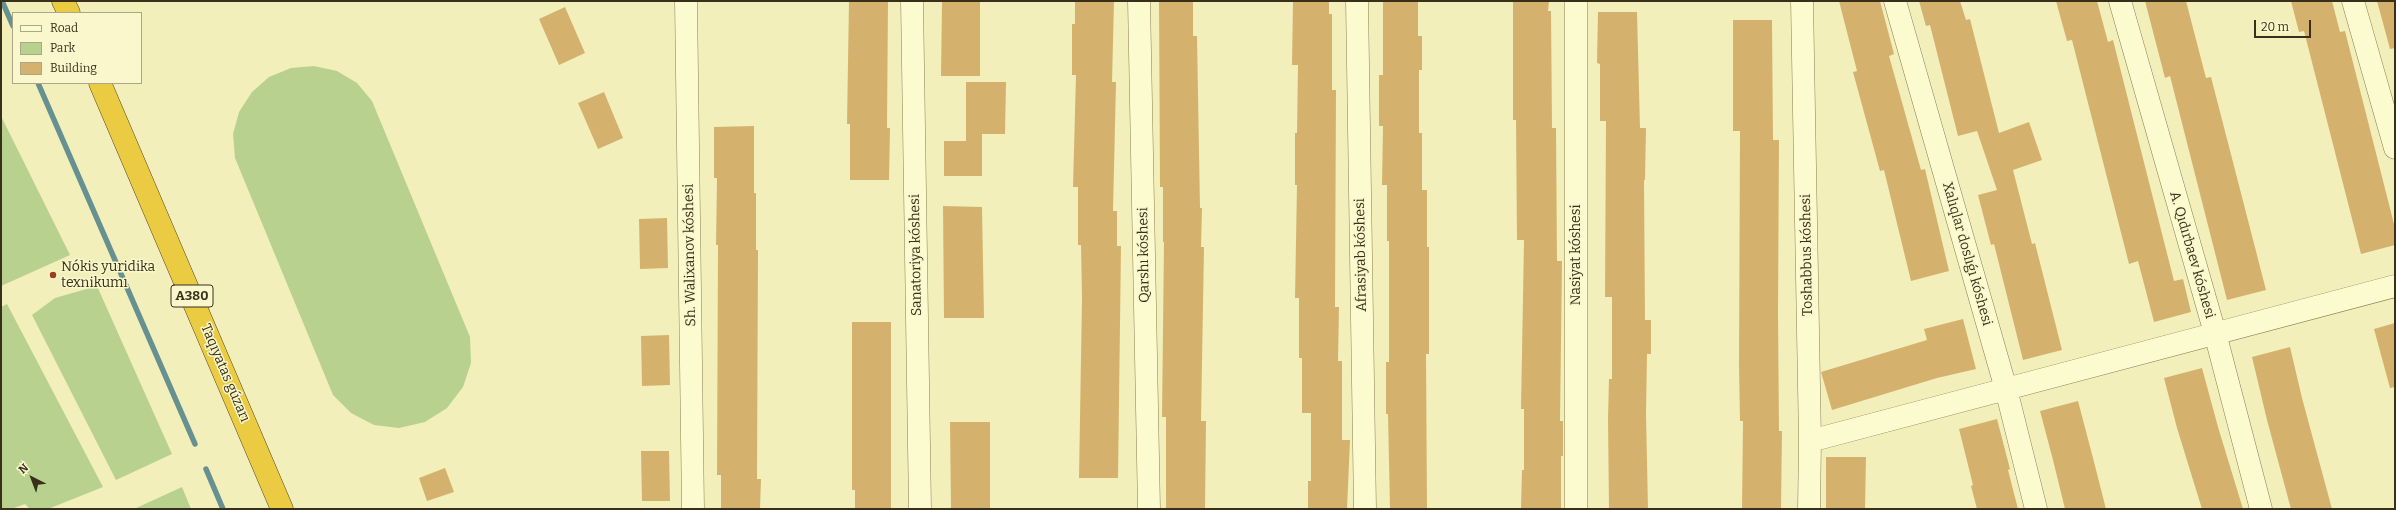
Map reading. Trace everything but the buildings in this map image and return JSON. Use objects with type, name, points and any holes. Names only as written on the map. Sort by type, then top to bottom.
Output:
[{"type":"highway","points":[[63,1],[68,12]]},
{"type":"highway","name":"Taqıyatas gúzarı","points":[[100,84],[282,509]]},
{"type":"street","name":"Sh. Walixanov kóshesi","points":[[686,1],[693,509]]},
{"type":"street","name":"Sanatoriya kóshesi","points":[[912,1],[920,509]]},
{"type":"street","name":"Qarshı kóshesi","points":[[1139,1],[1149,509]]},
{"type":"street","name":"Afrasiyab kóshesi","points":[[1357,1],[1365,509]]},
{"type":"street","name":"Nasiyat kóshesi","points":[[1576,1],[1576,509]]},
{"type":"street","name":"Toshabbus kóshesi","points":[[1802,1],[1810,441],[1809,509]]},
{"type":"street","name":"Xalıqlar doslıǵı kóshesi","points":[[1895,1],[2006,389],[2036,509]]},
{"type":"street","name":"A. Qıdırbaev kóshesi","points":[[2120,1],[2215,333],[2261,509]]},
{"type":"street","points":[[2353,1],[2395,148]]},
{"type":"street","points":[[1810,441],[2395,286]]},
{"type":"green space","points":[[314,66],[337,71],[357,83],[372,101],[470,337],[471,363],[463,387],[447,408],[425,422],[399,428],[374,425],[351,413],[333,395],[235,158],[233,134],[239,112],[252,92],[269,77],[291,68]]},
{"type":"green space","points":[[1,116],[70,255],[1,286]]},
{"type":"green space","points":[[97,286],[172,454],[116,480],[32,315],[55,298]]},
{"type":"green space","points":[[7,304],[103,487],[48,509],[30,509],[25,504],[11,509],[1,509],[1,307]]},
{"type":"green space","points":[[182,487],[191,509],[134,509]]},
{"type":"waterway","points":[[2,1],[12,24]]},
{"type":"waterway","points":[[38,84],[195,444]]},
{"type":"waterway","points":[[206,469],[223,509]]},
{"type":"place","name":"Nókis yuridika texnikumı","points":[[53,275]]}]
